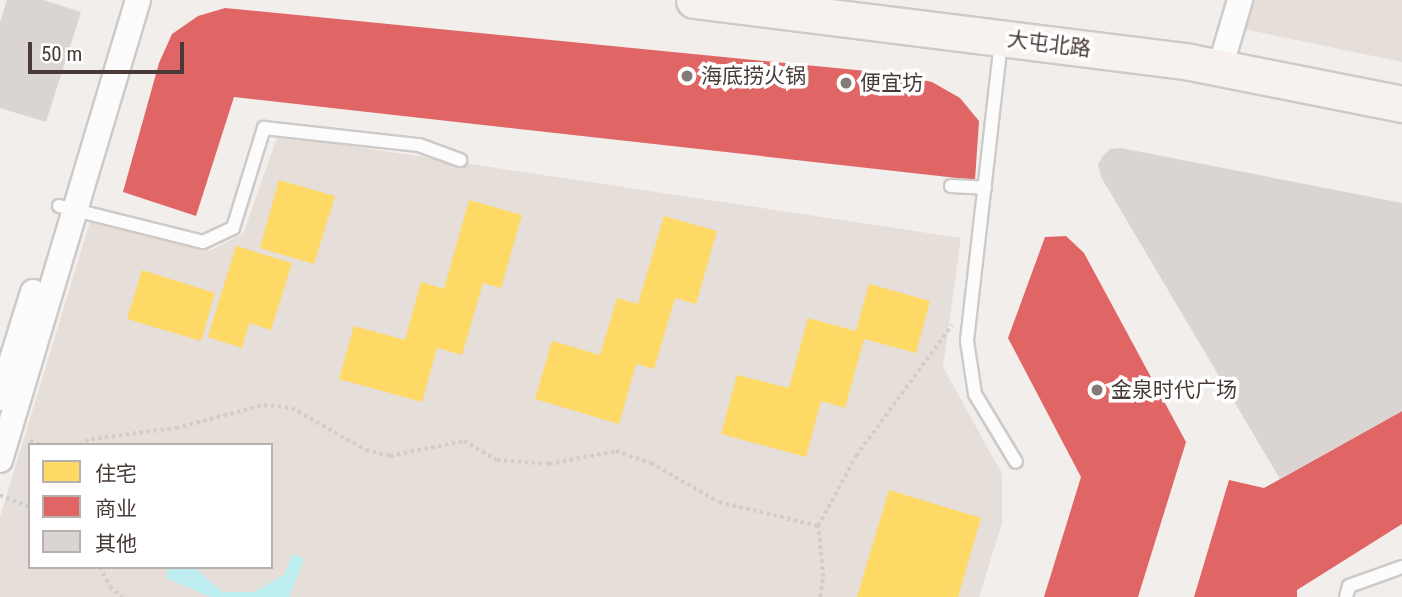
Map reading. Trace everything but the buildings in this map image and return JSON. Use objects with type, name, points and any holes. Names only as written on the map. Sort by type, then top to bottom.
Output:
[{"type":"street","points":[[0,460],[122,0]]},
{"type":"street","points":[[0,398],[138,0]]},
{"type":"street","name":"大屯北路","points":[[694,0],[1220,68],[1402,104]]},
{"type":"street","points":[[1220,68],[1240,0]]},
{"type":"lane","points":[[1001,38],[967,341],[975,394],[1016,462]]},
{"type":"lane","points":[[67,208],[203,242],[233,228],[264,128],[419,145],[460,160]]},
{"type":"lane","points":[[951,186],[985,188]]},
{"type":"lane","points":[[1346,597],[1349,586],[1402,566]]},
{"type":"path","points":[[820,597],[823,577],[818,526],[856,456],[971,302]]},
{"type":"path","points":[[83,443],[92,439],[176,428],[253,407],[292,408],[366,450],[390,456],[464,441],[497,460],[549,464],[616,452],[651,463],[719,502],[818,526]]},
{"type":"path","points":[[0,495],[28,506]]},
{"type":"path","points":[[101,569],[110,587],[123,597]]},
{"type":"shaded area","points":[[1253,0],[1402,0],[1402,62],[1244,29]]},
{"type":"shaded area","points":[[278,135],[961,238],[943,367],[1002,474],[1002,523],[979,597],[0,597],[0,517],[90,222],[209,251],[243,234]]},
{"type":"water","points":[[293,554],[304,559],[289,597],[211,597],[166,578],[168,569],[196,569],[222,592],[254,592],[284,575]]},
{"type":"place","name":"海底捞火锅","points":[[687,76]]},
{"type":"place","name":"便宜坊","points":[[846,83]]},
{"type":"place","name":"金泉时代广场","points":[[1097,390]]}]
